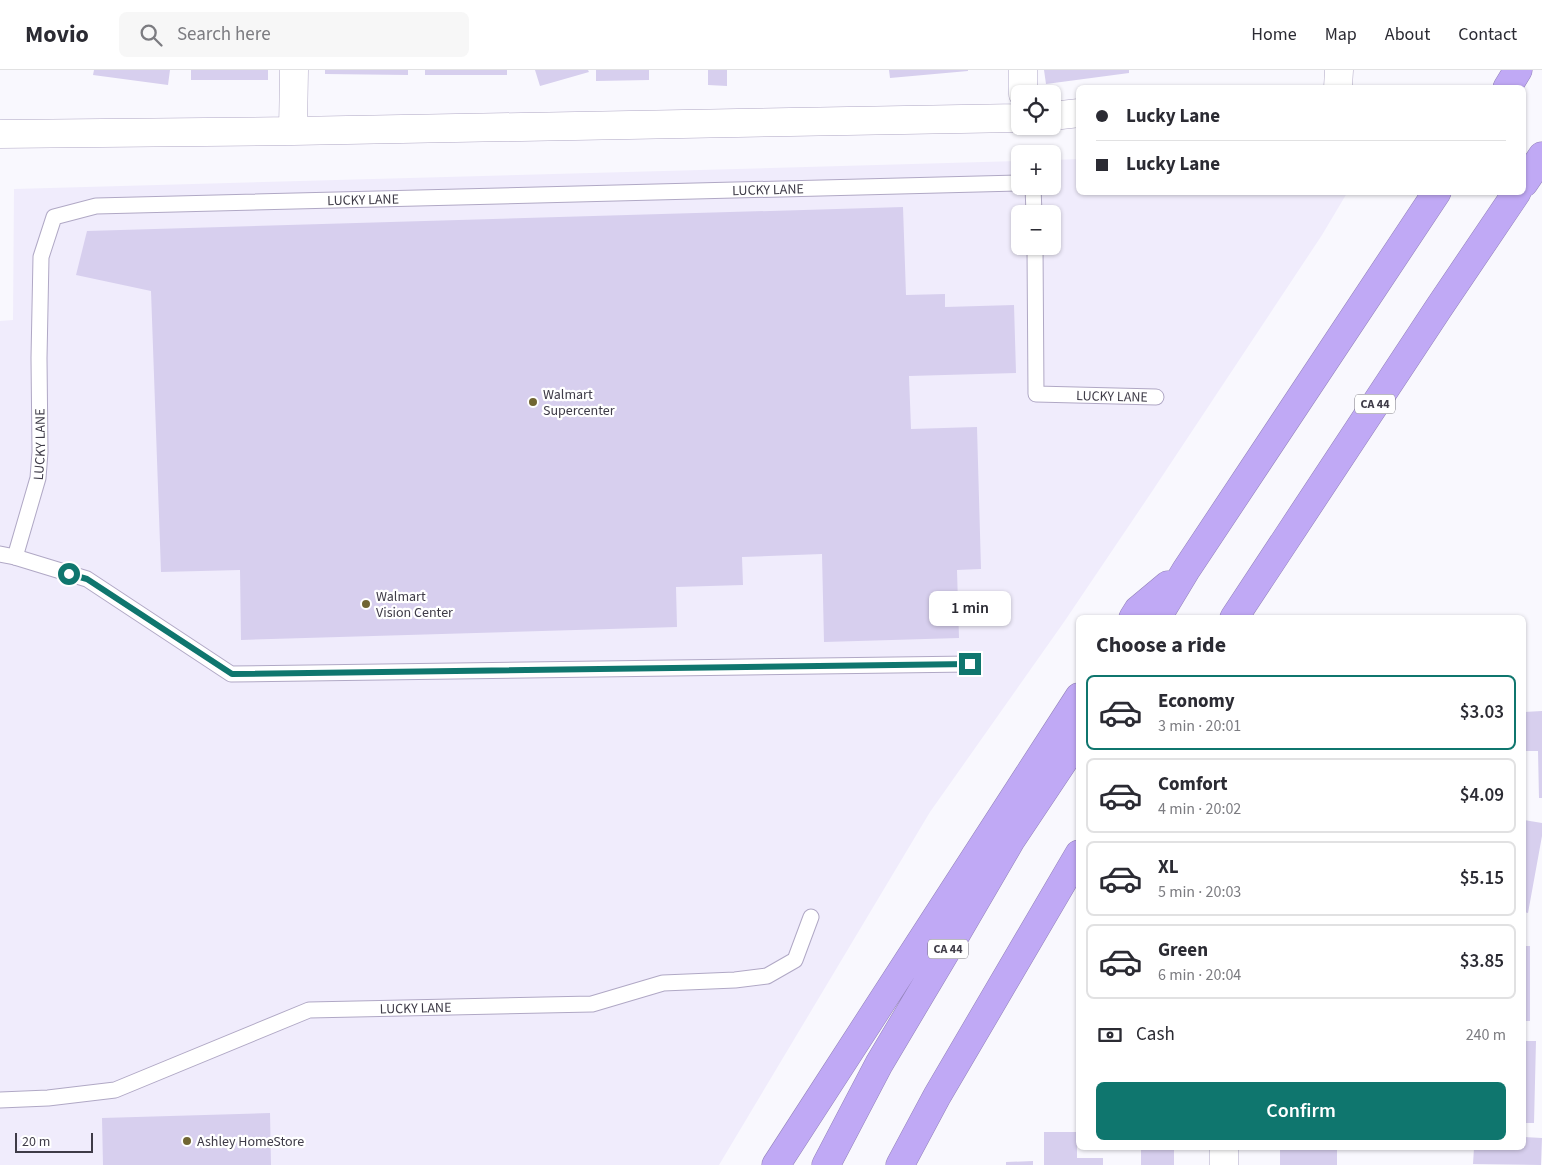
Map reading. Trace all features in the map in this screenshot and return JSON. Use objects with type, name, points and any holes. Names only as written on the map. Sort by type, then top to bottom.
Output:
[{"type":"highway","points":[[1503,85],[1507,70]]},
{"type":"highway","points":[[1508,85],[1518,70]]},
{"type":"highway","points":[[1526,180],[1542,156]]},
{"type":"highway","points":[[1159,615],[1186,570],[1435,195]]},
{"type":"highway","name":"CA 44","points":[[1236,615],[1432,317],[1516,195]]},
{"type":"highway","points":[[1135,615],[1138,610],[1186,570]]},
{"type":"highway","points":[[776,1165],[808,1112],[1076,703]]},
{"type":"highway","name":"CA 44","points":[[826,1165],[880,1064],[948,948],[1012,840],[1076,743]]},
{"type":"highway","points":[[900,1165],[937,1096],[1076,859]]},
{"type":"street","points":[[293,131],[294,70]]},
{"type":"street","points":[[1022,70],[1023,85]]},
{"type":"street","points":[[1338,70],[1338,85]]},
{"type":"street","points":[[1061,115],[1076,114]]},
{"type":"street","points":[[0,134],[293,131],[1011,118]]},
{"type":"street","points":[[1224,1150],[1224,1165]]},
{"type":"lane","name":"LUCKY LANE","points":[[970,664],[232,674],[87,579],[8,555],[38,478],[40,452],[41,257],[54,217],[96,206],[1011,183]]},
{"type":"lane","name":"LUCKY LANE","points":[[1035,255],[1036,394],[1156,397]]},
{"type":"lane","name":"LUCKY LANE","points":[[0,1100],[48,1098],[115,1090],[309,1010],[592,1004],[664,983],[735,980],[767,976],[796,960],[811,916]]},
{"type":"shaded area","points":[[1076,159],[1076,195],[1346,195],[1322,235],[1153,490],[1064,622],[930,812],[719,1165],[0,1165],[0,321],[13,320],[14,189],[1011,161],[1011,195],[1061,195],[1061,160]]},
{"type":"building","points":[[94,70],[170,70],[168,85],[93,75]]},
{"type":"building","points":[[191,70],[268,70],[268,80],[191,80]]},
{"type":"building","points":[[325,70],[408,70],[408,75],[325,74]]},
{"type":"building","points":[[425,70],[507,70],[507,75],[425,75]]},
{"type":"building","points":[[535,70],[588,70],[589,72],[540,86]]},
{"type":"building","points":[[596,70],[649,70],[649,80],[596,81]]},
{"type":"building","points":[[708,70],[727,70],[727,86],[708,85]]},
{"type":"building","points":[[889,70],[968,70],[968,71],[890,78]]},
{"type":"building","points":[[1044,70],[1129,70],[1129,73],[1046,84]]},
{"type":"building","name":"Walmart Supercenter","points":[[903,207],[906,295],[945,294],[945,307],[1014,305],[1016,373],[909,376],[911,429],[977,427],[981,569],[957,570],[959,638],[824,642],[822,554],[742,557],[743,585],[676,587],[677,627],[241,640],[240,570],[161,572],[151,291],[76,275],[87,231]]},
{"type":"building","points":[[1542,711],[1542,798],[1539,798],[1538,751],[1526,751],[1526,712]]},
{"type":"building","points":[[1526,820],[1542,823],[1542,836],[1528,913],[1526,912]]},
{"type":"building","points":[[1526,946],[1530,946],[1530,1021],[1526,1021]]},
{"type":"building","points":[[1526,1041],[1536,1041],[1534,1123],[1526,1123]]},
{"type":"building","name":"Ashley HomeStore","points":[[270,1113],[271,1165],[103,1165],[102,1118]]},
{"type":"building","points":[[1044,1132],[1076,1132],[1077,1158],[1103,1158],[1103,1165],[1044,1165]]},
{"type":"building","points":[[1526,1137],[1542,1138],[1541,1165],[1473,1164],[1474,1150],[1526,1150]]},
{"type":"building","points":[[1141,1150],[1174,1150],[1174,1165],[1141,1165]]},
{"type":"building","points":[[1280,1150],[1337,1150],[1337,1165],[1280,1165]]},
{"type":"building","points":[[1033,1161],[1033,1165],[1006,1165],[1006,1162]]},
{"type":"place","name":"Walmart Supercenter","points":[[533,402]]},
{"type":"place","name":"Walmart Vision Center","points":[[366,604]]},
{"type":"place","name":"Ashley HomeStore","points":[[187,1141]]},
{"type":"route","points":[[69,574],[87,579],[232,674],[970,664]]}]
